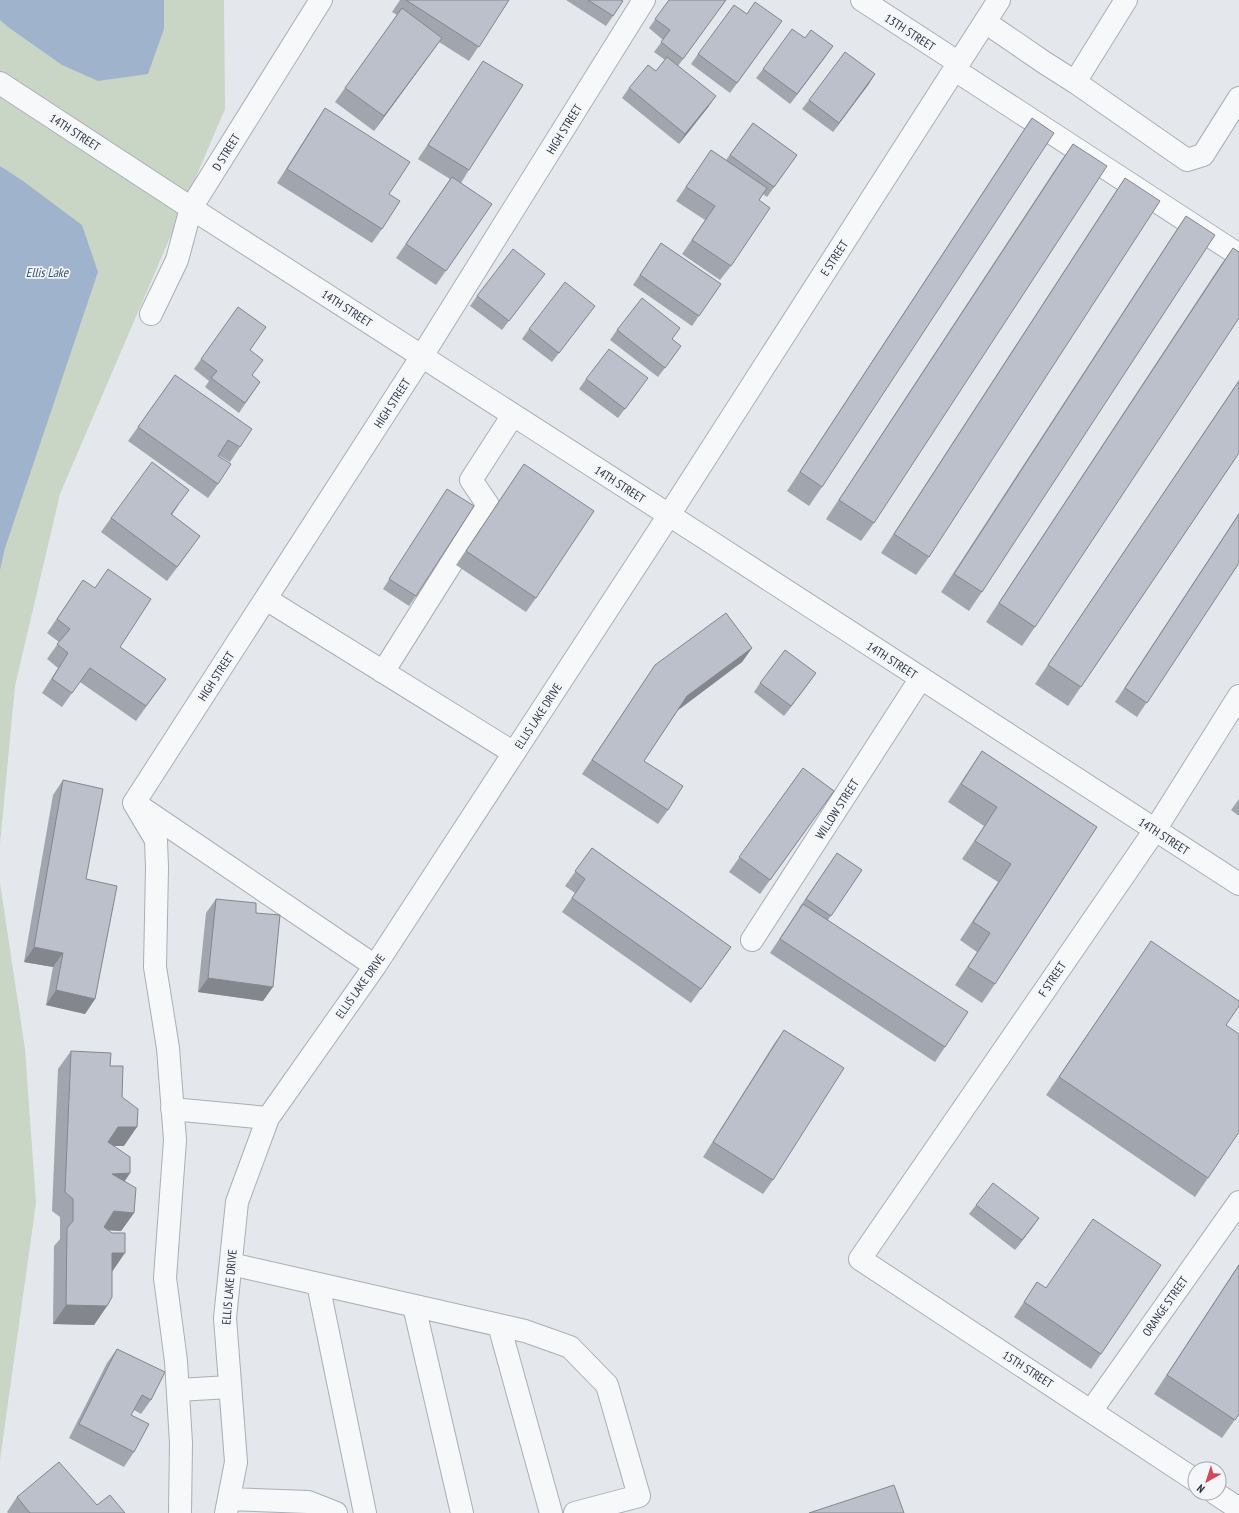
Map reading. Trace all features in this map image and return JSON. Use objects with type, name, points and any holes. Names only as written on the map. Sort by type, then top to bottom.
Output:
[{"type":"street","name":"D STREET","points":[[151,314],[178,260],[191,208],[321,0]]},
{"type":"street","name":"HIGH STREET","points":[[134,803],[422,356],[644,0]]},
{"type":"street","name":"13TH STREET","points":[[862,0],[957,67],[1239,255]]},
{"type":"street","name":"E STREET","points":[[669,515],[999,0]]},
{"type":"street","points":[[1075,82],[1126,0]]},
{"type":"street","points":[[985,22],[1044,63],[1075,82],[1187,160],[1203,155],[1239,98]]},
{"type":"street","name":"14TH STREET","points":[[0,83],[191,208],[1239,884]]},
{"type":"street","points":[[383,672],[488,505],[471,480],[513,415]]},
{"type":"street","name":"ELLIS LAKE DRIVE","points":[[227,1506],[236,1462],[225,1318],[237,1202],[268,1118],[375,966],[669,515]]},
{"type":"street","points":[[266,599],[514,753]]},
{"type":"street","name":"WILLOW STREET","points":[[752,940],[920,678]]},
{"type":"street","name":"F STREET","points":[[860,1259],[1155,830],[1239,696]]},
{"type":"street","points":[[134,803],[375,966]]},
{"type":"street","points":[[134,803],[156,840],[157,868],[155,968],[168,1048],[175,1140],[164,1278],[176,1361],[178,1390],[181,1443],[180,1513]]},
{"type":"street","points":[[172,1109],[268,1118]]},
{"type":"street","name":"ORANGE STREET","points":[[1091,1411],[1239,1202]]},
{"type":"street","name":"15TH STREET","points":[[860,1259],[1187,1475]]},
{"type":"street","points":[[231,1264],[525,1331],[570,1346],[607,1385],[639,1496],[575,1513]]},
{"type":"street","points":[[318,1284],[365,1513]]},
{"type":"street","points":[[414,1306],[462,1513]]},
{"type":"street","points":[[499,1325],[551,1513]]},
{"type":"street","points":[[178,1390],[230,1387]]},
{"type":"street","points":[[1226,1501],[1239,1509]]},
{"type":"street","points":[[227,1506],[308,1502],[336,1513]]},
{"type":"green space","points":[[0,0],[224,0],[225,109],[60,494],[15,686],[0,844]]},
{"type":"green space","points":[[0,883],[25,1049],[36,1203],[0,1460]]},
{"type":"water","points":[[0,0],[164,0],[164,29],[148,74],[98,81],[62,65],[8,27],[0,20]]},
{"type":"water","name":"Ellis Lake","points":[[0,166],[23,181],[82,225],[98,272],[5,548],[0,570]]},
{"type":"building","points":[[406,0],[509,0],[479,47]]},
{"type":"building","points":[[588,0],[621,0],[623,1],[613,16]]},
{"type":"building","points":[[669,0],[726,0],[683,59],[661,42],[670,30],[655,19]]},
{"type":"building","points":[[755,2],[782,21],[737,83],[698,54],[734,5],[747,14]]},
{"type":"building","points":[[402,8],[442,38],[384,116],[345,88]]},
{"type":"building","points":[[792,29],[805,38],[811,30],[833,46],[797,94],[763,69]]},
{"type":"building","points":[[845,52],[875,74],[839,123],[809,100]]},
{"type":"building","points":[[667,57],[716,96],[685,134],[629,88],[648,65],[656,71]]},
{"type":"building","points":[[483,61],[523,85],[469,170],[428,145]]},
{"type":"building","points":[[325,108],[410,162],[389,194],[400,201],[382,229],[287,169]]},
{"type":"building","points":[[1032,118],[1054,133],[822,487],[800,472]]},
{"type":"building","points":[[753,123],[797,155],[774,187],[730,155]]},
{"type":"building","points":[[1073,144],[1107,166],[874,523],[839,500]]},
{"type":"building","points":[[711,150],[767,188],[759,200],[770,208],[731,266],[692,240],[715,206],[686,187]]},
{"type":"building","points":[[452,177],[492,204],[446,271],[406,244]]},
{"type":"building","points":[[1125,178],[1160,201],[929,557],[894,534]]},
{"type":"building","points":[[1186,216],[1215,235],[982,592],[954,574]]},
{"type":"building","points":[[661,243],[721,284],[699,316],[640,275]]},
{"type":"building","points":[[1233,248],[1239,252],[1239,318],[1035,627],[999,603]]},
{"type":"building","points":[[513,249],[545,274],[509,321],[477,296]]},
{"type":"building","points":[[565,282],[595,306],[559,353],[529,329]]},
{"type":"building","points":[[642,298],[680,328],[672,339],[681,346],[665,368],[617,330]]},
{"type":"building","points":[[238,307],[266,327],[250,350],[263,360],[252,375],[260,382],[245,403],[211,378],[217,371],[201,359]]},
{"type":"building","points":[[609,349],[648,378],[625,409],[586,379]]},
{"type":"building","points":[[175,375],[252,429],[240,447],[228,440],[218,456],[231,464],[218,484],[138,427]]},
{"type":"building","points":[[1239,381],[1239,453],[1081,687],[1048,665]]},
{"type":"building","points":[[152,462],[189,490],[171,514],[200,536],[177,567],[111,518]]},
{"type":"building","points":[[524,464],[594,511],[536,598],[466,551]]},
{"type":"building","points":[[447,489],[474,506],[416,596],[389,579]]},
{"type":"building","points":[[1239,514],[1239,563],[1147,703],[1125,688]]},
{"type":"building","points":[[108,569],[151,599],[120,647],[166,679],[146,706],[90,668],[72,693],[52,679],[68,653],[57,644],[70,629],[57,619],[83,580],[95,588]]},
{"type":"building","points":[[726,613],[752,648],[687,696],[644,761],[683,786],[668,810],[592,760],[655,665]]},
{"type":"building","points":[[785,650],[816,673],[791,706],[760,683]]},
{"type":"building","points":[[982,751],[1097,827],[995,984],[968,967],[990,933],[973,922],[1011,864],[975,841],[997,807],[961,784]]},
{"type":"building","points":[[803,768],[834,791],[770,880],[739,857]]},
{"type":"building","points":[[63,780],[103,789],[86,879],[117,886],[95,999],[56,990],[63,953],[34,947]]},
{"type":"building","points":[[592,848],[731,947],[701,989],[572,898],[585,879],[575,871]]},
{"type":"building","points":[[837,853],[862,870],[831,916],[806,899]]},
{"type":"building","points":[[216,899],[256,903],[256,913],[280,915],[273,987],[208,978]]},
{"type":"building","points":[[803,904],[968,1012],[945,1047],[780,939]]},
{"type":"building","points":[[1151,941],[1239,1001],[1239,1006],[1226,1025],[1239,1034],[1239,1132],[1208,1178],[1059,1077]]},
{"type":"building","points":[[784,1030],[844,1068],[773,1180],[713,1142]]},
{"type":"building","points":[[71,1051],[111,1053],[110,1066],[123,1066],[122,1097],[138,1109],[137,1127],[118,1127],[108,1142],[130,1157],[130,1173],[112,1174],[136,1188],[134,1213],[114,1211],[104,1227],[112,1233],[125,1233],[125,1253],[112,1253],[112,1297],[107,1306],[66,1305],[67,1228],[73,1221],[73,1199],[65,1192]]},
{"type":"building","points":[[993,1183],[1039,1218],[1022,1240],[976,1205]]},
{"type":"building","points":[[1093,1219],[1161,1265],[1101,1354],[1024,1302],[1037,1282],[1046,1288]]},
{"type":"building","points":[[1239,1265],[1239,1414],[1235,1420],[1167,1375]]},
{"type":"building","points":[[117,1349],[165,1372],[151,1400],[142,1395],[131,1415],[149,1424],[134,1452],[79,1424]]},
{"type":"building","points":[[59,1462],[97,1505],[110,1495],[125,1513],[30,1513],[17,1497]]},
{"type":"building","points":[[894,1485],[904,1513],[809,1513]]}]
